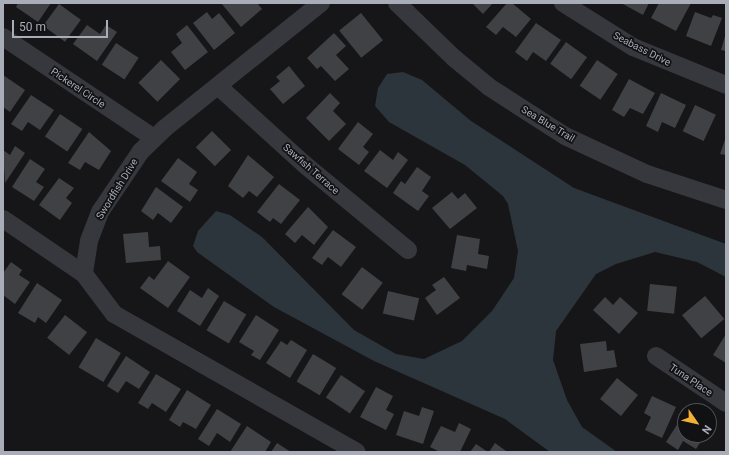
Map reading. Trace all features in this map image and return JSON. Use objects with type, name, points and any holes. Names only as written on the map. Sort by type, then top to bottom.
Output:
[{"type":"street","name":"Swordfish Drive","points":[[84,274],[89,241],[100,212],[128,169],[154,138],[321,3]]},
{"type":"street","name":"Sea Blue Trail","points":[[397,3],[454,58],[489,87],[565,136],[647,174],[726,200]]},
{"type":"street","name":"Seabass Drive","points":[[563,3],[633,47],[726,85]]},
{"type":"street","name":"Pickerel Circle","points":[[3,37],[154,138]]},
{"type":"street","name":"Sawfish Terrace","points":[[218,86],[304,164],[408,250]]},
{"type":"street","points":[[3,219],[84,274],[114,314],[357,452]]},
{"type":"street","name":"Tuna Place","points":[[656,356],[726,403]]},
{"type":"shaded area","points":[[403,72],[422,80],[471,121],[574,188],[726,244],[726,277],[697,262],[655,252],[616,264],[596,274],[556,331],[553,360],[567,400],[582,427],[617,452],[550,452],[505,419],[374,361],[274,307],[197,252],[193,246],[198,231],[216,211],[230,215],[262,237],[354,330],[396,354],[424,359],[462,341],[492,311],[514,278],[518,251],[508,204],[503,196],[465,165],[389,122],[375,106],[378,88],[387,74]]},
{"type":"building","points":[[18,3],[51,3],[38,22],[16,7]]},
{"type":"building","points":[[221,3],[257,3],[262,9],[241,27]]},
{"type":"building","points":[[472,3],[493,3],[483,14]]},
{"type":"building","points":[[507,3],[512,3],[531,19],[516,37],[503,27],[496,35],[486,27]]},
{"type":"building","points":[[621,3],[649,3],[643,15]]},
{"type":"building","points":[[659,3],[691,3],[676,31],[651,18]]},
{"type":"building","points":[[59,4],[81,20],[65,42],[43,26]]},
{"type":"building","points":[[207,12],[212,19],[219,13],[235,33],[214,50],[193,23]]},
{"type":"building","points":[[695,12],[711,18],[713,15],[722,18],[711,46],[686,36]]},
{"type":"building","points":[[361,13],[383,40],[361,58],[339,31]]},
{"type":"building","points":[[536,23],[561,40],[546,61],[533,52],[527,61],[515,52]]},
{"type":"building","points":[[87,25],[100,34],[106,25],[117,32],[97,61],[73,44]]},
{"type":"building","points":[[187,25],[208,52],[185,70],[171,52],[182,43],[176,34]]},
{"type":"building","points":[[334,33],[346,46],[336,55],[349,69],[335,81],[321,66],[317,69],[307,58]]},
{"type":"building","points":[[726,33],[726,51],[721,50]]},
{"type":"building","points":[[566,42],[587,57],[571,79],[550,64]]},
{"type":"building","points":[[116,43],[139,58],[124,80],[102,65]]},
{"type":"building","points":[[161,60],[180,79],[157,102],[138,83]]},
{"type":"building","points":[[597,60],[618,74],[600,100],[580,86]]},
{"type":"building","points":[[289,66],[305,86],[283,104],[270,89],[280,81],[276,77]]},
{"type":"building","points":[[3,75],[25,90],[10,112],[3,107]]},
{"type":"building","points":[[629,79],[655,93],[643,114],[630,108],[624,117],[612,110]]},
{"type":"building","points":[[330,93],[340,103],[333,111],[346,124],[329,141],[306,118]]},
{"type":"building","points":[[661,93],[686,105],[675,128],[662,122],[658,132],[646,126]]},
{"type":"building","points":[[31,95],[54,110],[40,130],[28,122],[22,131],[11,124]]},
{"type":"building","points":[[695,105],[716,115],[704,141],[683,131]]},
{"type":"building","points":[[60,114],[82,129],[67,151],[45,136]]},
{"type":"building","points":[[358,122],[373,134],[363,147],[369,152],[359,165],[338,149]]},
{"type":"building","points":[[212,131],[231,150],[215,166],[196,147]]},
{"type":"building","points":[[89,132],[111,151],[99,170],[85,162],[80,170],[68,163]]},
{"type":"building","points":[[726,137],[726,155],[720,154]]},
{"type":"building","points":[[15,146],[25,153],[5,183],[3,150],[10,155]]},
{"type":"building","points":[[380,150],[393,160],[398,152],[408,160],[387,188],[364,171]]},
{"type":"building","points":[[248,155],[274,177],[257,197],[249,191],[243,198],[228,186]]},
{"type":"building","points":[[178,158],[197,172],[189,184],[198,190],[190,202],[161,181]]},
{"type":"building","points":[[30,159],[45,169],[36,182],[44,187],[34,201],[12,187]]},
{"type":"building","points":[[417,167],[431,177],[422,191],[429,196],[418,211],[393,193],[401,181],[405,184]]},
{"type":"building","points":[[59,178],[74,188],[66,198],[72,203],[60,220],[39,205]]},
{"type":"building","points":[[279,184],[300,200],[281,224],[273,218],[270,222],[257,212]]},
{"type":"building","points":[[156,187],[183,207],[171,223],[158,213],[153,220],[141,211]]},
{"type":"building","points":[[452,192],[458,199],[465,193],[477,208],[450,229],[432,208]]},
{"type":"building","points":[[308,207],[328,227],[314,245],[302,235],[295,243],[285,234]]},
{"type":"building","points":[[333,230],[356,247],[341,267],[328,257],[322,265],[312,258]]},
{"type":"building","points":[[148,232],[149,247],[160,246],[161,260],[126,263],[123,234]]},
{"type":"building","points":[[457,235],[480,239],[478,254],[489,256],[487,269],[467,265],[466,271],[451,268]]},
{"type":"building","points":[[168,261],[190,277],[168,308],[140,288],[149,276],[154,280]]},
{"type":"building","points":[[11,262],[22,270],[19,275],[30,282],[15,304],[3,295],[3,273]]},
{"type":"building","points":[[362,267],[383,283],[362,310],[342,294]]},
{"type":"building","points":[[444,277],[460,298],[437,315],[425,298],[436,290],[432,285]]},
{"type":"building","points":[[37,283],[62,300],[46,323],[38,317],[35,323],[18,313]]},
{"type":"building","points":[[650,284],[677,287],[674,314],[647,311]]},
{"type":"building","points":[[208,288],[219,296],[200,326],[177,311],[190,290],[202,298]]},
{"type":"building","points":[[388,291],[419,298],[414,321],[383,313]]},
{"type":"building","points":[[705,296],[724,319],[701,338],[682,315]]},
{"type":"building","points":[[605,297],[613,305],[620,297],[638,313],[619,334],[593,310]]},
{"type":"building","points":[[224,301],[246,314],[229,344],[206,330]]},
{"type":"building","points":[[65,315],[87,332],[69,355],[47,338]]},
{"type":"building","points":[[256,315],[279,330],[260,360],[251,355],[254,351],[239,342]]},
{"type":"building","points":[[726,334],[726,363],[713,355]]},
{"type":"building","points":[[96,338],[121,353],[103,382],[78,367]]},
{"type":"building","points":[[291,340],[307,350],[290,378],[266,363],[281,341],[287,345]]},
{"type":"building","points":[[606,341],[607,351],[614,350],[617,367],[584,372],[580,344]]},
{"type":"building","points":[[313,354],[336,368],[320,395],[297,381]]},
{"type":"building","points":[[126,356],[150,372],[139,389],[126,381],[118,393],[107,386]]},
{"type":"building","points":[[156,374],[181,389],[166,412],[152,403],[148,409],[138,403]]},
{"type":"building","points":[[341,375],[365,391],[350,414],[326,397]]},
{"type":"building","points":[[617,378],[638,395],[621,416],[600,399]]},
{"type":"building","points":[[376,387],[393,396],[386,410],[394,414],[386,430],[360,417]]},
{"type":"building","points":[[187,390],[211,405],[196,429],[183,422],[180,427],[169,420]]},
{"type":"building","points":[[652,396],[676,407],[662,438],[645,430],[651,417],[644,413]]},
{"type":"building","points":[[422,407],[434,411],[423,444],[396,435],[404,411],[419,416]]},
{"type":"building","points":[[217,409],[241,424],[230,442],[217,433],[209,446],[198,439]]},
{"type":"building","points":[[459,423],[471,429],[460,452],[440,452],[430,447],[441,426],[455,432]]},
{"type":"building","points":[[677,425],[677,443],[682,443],[678,450],[666,442]]},
{"type":"building","points":[[247,426],[271,442],[265,452],[230,452]]},
{"type":"building","points":[[277,443],[291,452],[271,452]]},
{"type":"building","points":[[495,443],[506,451],[489,452]]},
{"type":"building","points":[[686,443],[700,443],[696,449]]},
{"type":"building","points":[[476,444],[488,452],[470,452]]}]
